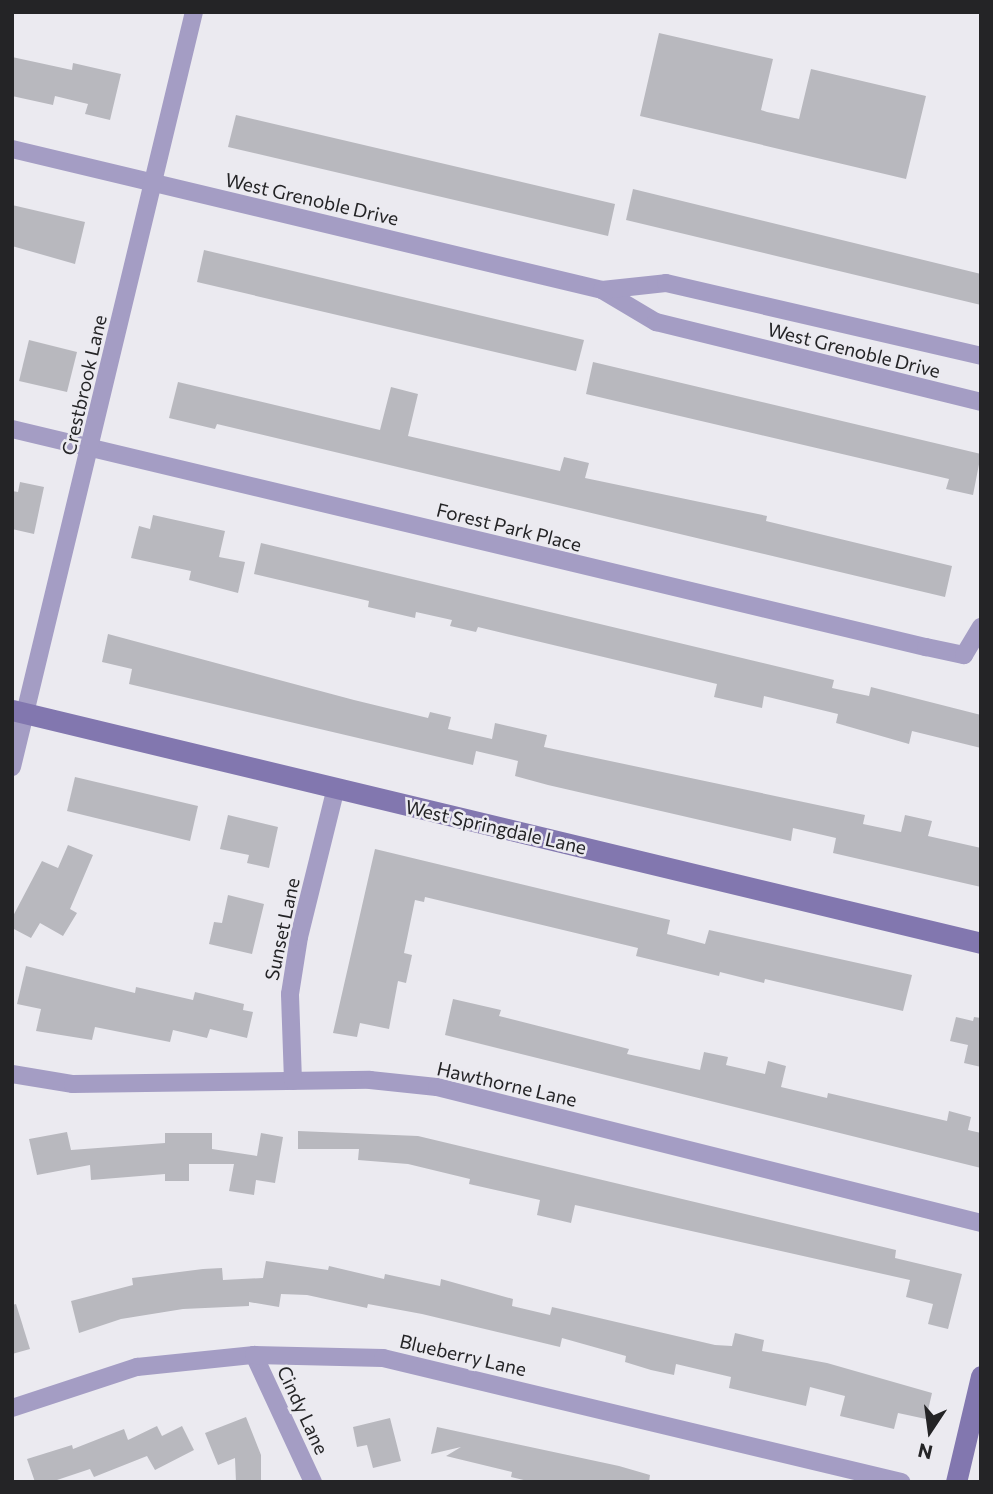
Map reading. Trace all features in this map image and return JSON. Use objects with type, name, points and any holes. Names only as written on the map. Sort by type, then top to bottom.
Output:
[{"type":"street","name":"Crestbrook Lane","points":[[12,768],[20,712],[90,447],[194,12]]},
{"type":"street","name":"West Grenoble Drive","points":[[12,149],[602,290],[656,322],[981,402]]},
{"type":"street","name":"West Grenoble Drive","points":[[602,290],[666,283],[981,356]]},
{"type":"street","name":"Forest Park Place","points":[[12,429],[964,655],[981,627]]},
{"type":"street","name":"West Springdale Lane","points":[[20,712],[981,943]]},
{"type":"street","name":"Sunset Lane","points":[[293,1081],[290,994],[299,937],[336,788]]},
{"type":"street","name":"Hawthorne Lane","points":[[12,1074],[73,1084],[370,1080],[436,1087],[981,1223]]},
{"type":"street","name":"Blueberry Lane","points":[[12,1408],[137,1367],[254,1355],[383,1358],[901,1482]]},
{"type":"street","name":"Cindy Lane","points":[[254,1355],[313,1482]]},
{"type":"street","points":[[956,1482],[981,1376]]},
{"type":"building","points":[[659,33],[773,59],[761,110],[767,112],[799,119],[811,69],[926,96],[906,179],[640,116]]},
{"type":"building","points":[[12,57],[72,70],[73,63],[121,74],[110,120],[85,114],[88,104],[55,96],[53,105],[12,96]]},
{"type":"building","points":[[236,115],[615,204],[608,236],[228,147]]},
{"type":"building","points":[[633,189],[981,274],[981,305],[626,220]]},
{"type":"building","points":[[12,205],[85,222],[75,264],[12,246]]},
{"type":"building","points":[[204,250],[584,340],[576,371],[197,282]]},
{"type":"building","points":[[29,340],[77,352],[67,392],[19,381]]},
{"type":"building","points":[[593,362],[981,454],[973,495],[946,489],[949,479],[586,394]]},
{"type":"building","points":[[178,382],[380,430],[391,387],[418,394],[408,436],[560,471],[564,457],[589,463],[585,478],[767,516],[766,521],[952,566],[945,597],[217,424],[215,429],[169,418]]},
{"type":"building","points":[[20,482],[44,487],[34,534],[12,529],[12,491],[18,492]]},
{"type":"building","points":[[153,515],[225,531],[219,557],[245,562],[238,593],[189,580],[191,571],[131,558],[139,526],[150,529]]},
{"type":"building","points":[[261,543],[834,680],[832,688],[869,696],[871,687],[981,715],[981,748],[912,731],[909,744],[836,723],[838,714],[764,696],[762,708],[714,697],[717,684],[478,627],[476,632],[450,626],[452,620],[416,612],[415,618],[368,607],[369,601],[254,574]]},
{"type":"building","points":[[108,634],[428,718],[430,712],[451,717],[448,729],[492,739],[495,723],[547,735],[544,747],[865,815],[863,824],[901,832],[905,815],[932,821],[928,836],[981,848],[981,887],[833,853],[836,838],[793,828],[791,841],[548,785],[515,776],[518,761],[476,751],[473,765],[129,684],[132,669],[102,662]]},
{"type":"building","points":[[75,777],[198,806],[190,841],[67,811]]},
{"type":"building","points":[[228,815],[278,827],[269,868],[247,863],[249,855],[220,849]]},
{"type":"building","points":[[68,845],[93,855],[70,909],[77,913],[63,936],[40,923],[31,938],[12,928],[12,918],[42,861],[58,868]]},
{"type":"building","points":[[375,849],[670,920],[667,934],[705,944],[709,930],[912,975],[903,1011],[765,979],[764,983],[720,972],[719,976],[636,956],[638,948],[425,897],[424,902],[415,900],[404,953],[412,955],[406,983],[398,981],[389,1029],[360,1023],[357,1037],[333,1033]]},
{"type":"building","points":[[228,895],[264,904],[252,954],[209,944],[214,922],[222,923]]},
{"type":"building","points":[[26,966],[135,993],[136,987],[193,1000],[195,992],[244,1004],[243,1010],[253,1012],[247,1038],[210,1029],[207,1038],[173,1030],[170,1042],[95,1027],[92,1040],[36,1031],[41,1009],[17,1004]]},
{"type":"building","points":[[453,999],[501,1010],[499,1016],[629,1049],[627,1054],[700,1070],[704,1052],[728,1057],[726,1065],[765,1074],[768,1061],[786,1066],[781,1087],[827,1098],[828,1093],[947,1121],[949,1111],[971,1117],[968,1130],[981,1133],[981,1168],[445,1035]]},
{"type":"building","points":[[956,1017],[973,1021],[974,1017],[981,1018],[981,1067],[964,1063],[968,1045],[950,1041]]},
{"type":"building","points":[[298,1131],[418,1136],[896,1250],[895,1258],[962,1274],[948,1329],[928,1324],[933,1304],[906,1297],[910,1280],[575,1205],[571,1223],[537,1215],[540,1200],[469,1184],[470,1179],[408,1164],[358,1160],[359,1149],[298,1149]]},
{"type":"building","points":[[67,1132],[71,1150],[165,1143],[165,1133],[212,1133],[212,1149],[257,1156],[261,1133],[283,1137],[275,1183],[256,1180],[254,1195],[229,1191],[234,1164],[189,1164],[189,1181],[165,1181],[165,1174],[91,1180],[90,1165],[37,1175],[29,1139]]},
{"type":"building","points":[[266,1261],[328,1270],[329,1266],[384,1279],[385,1274],[440,1286],[441,1279],[513,1299],[512,1306],[550,1315],[552,1307],[715,1345],[732,1346],[735,1333],[764,1340],[762,1351],[827,1363],[932,1393],[926,1419],[898,1413],[894,1429],[840,1416],[845,1396],[810,1387],[806,1406],[729,1388],[731,1377],[676,1364],[674,1375],[651,1370],[625,1362],[626,1356],[562,1338],[560,1347],[422,1314],[368,1304],[367,1308],[307,1295],[281,1294],[279,1307],[249,1302],[249,1306],[183,1309],[121,1319],[79,1333],[71,1301],[133,1285],[132,1278],[203,1269],[222,1268],[223,1280],[263,1278]]},
{"type":"building","points":[[16,1304],[30,1349],[12,1354],[12,1305]]},
{"type":"building","points":[[246,1417],[261,1455],[261,1482],[236,1482],[235,1458],[218,1465],[205,1433]]},
{"type":"building","points":[[390,1418],[401,1461],[373,1468],[367,1445],[357,1447],[353,1427]]},
{"type":"building","points":[[157,1426],[162,1436],[182,1426],[194,1450],[155,1470],[147,1456],[94,1477],[90,1469],[51,1482],[35,1482],[27,1459],[72,1445],[73,1449],[124,1429],[128,1440]]},
{"type":"building","points":[[437,1427],[619,1466],[650,1475],[649,1482],[532,1482],[511,1477],[512,1472],[446,1456],[461,1447],[431,1454]]}]
